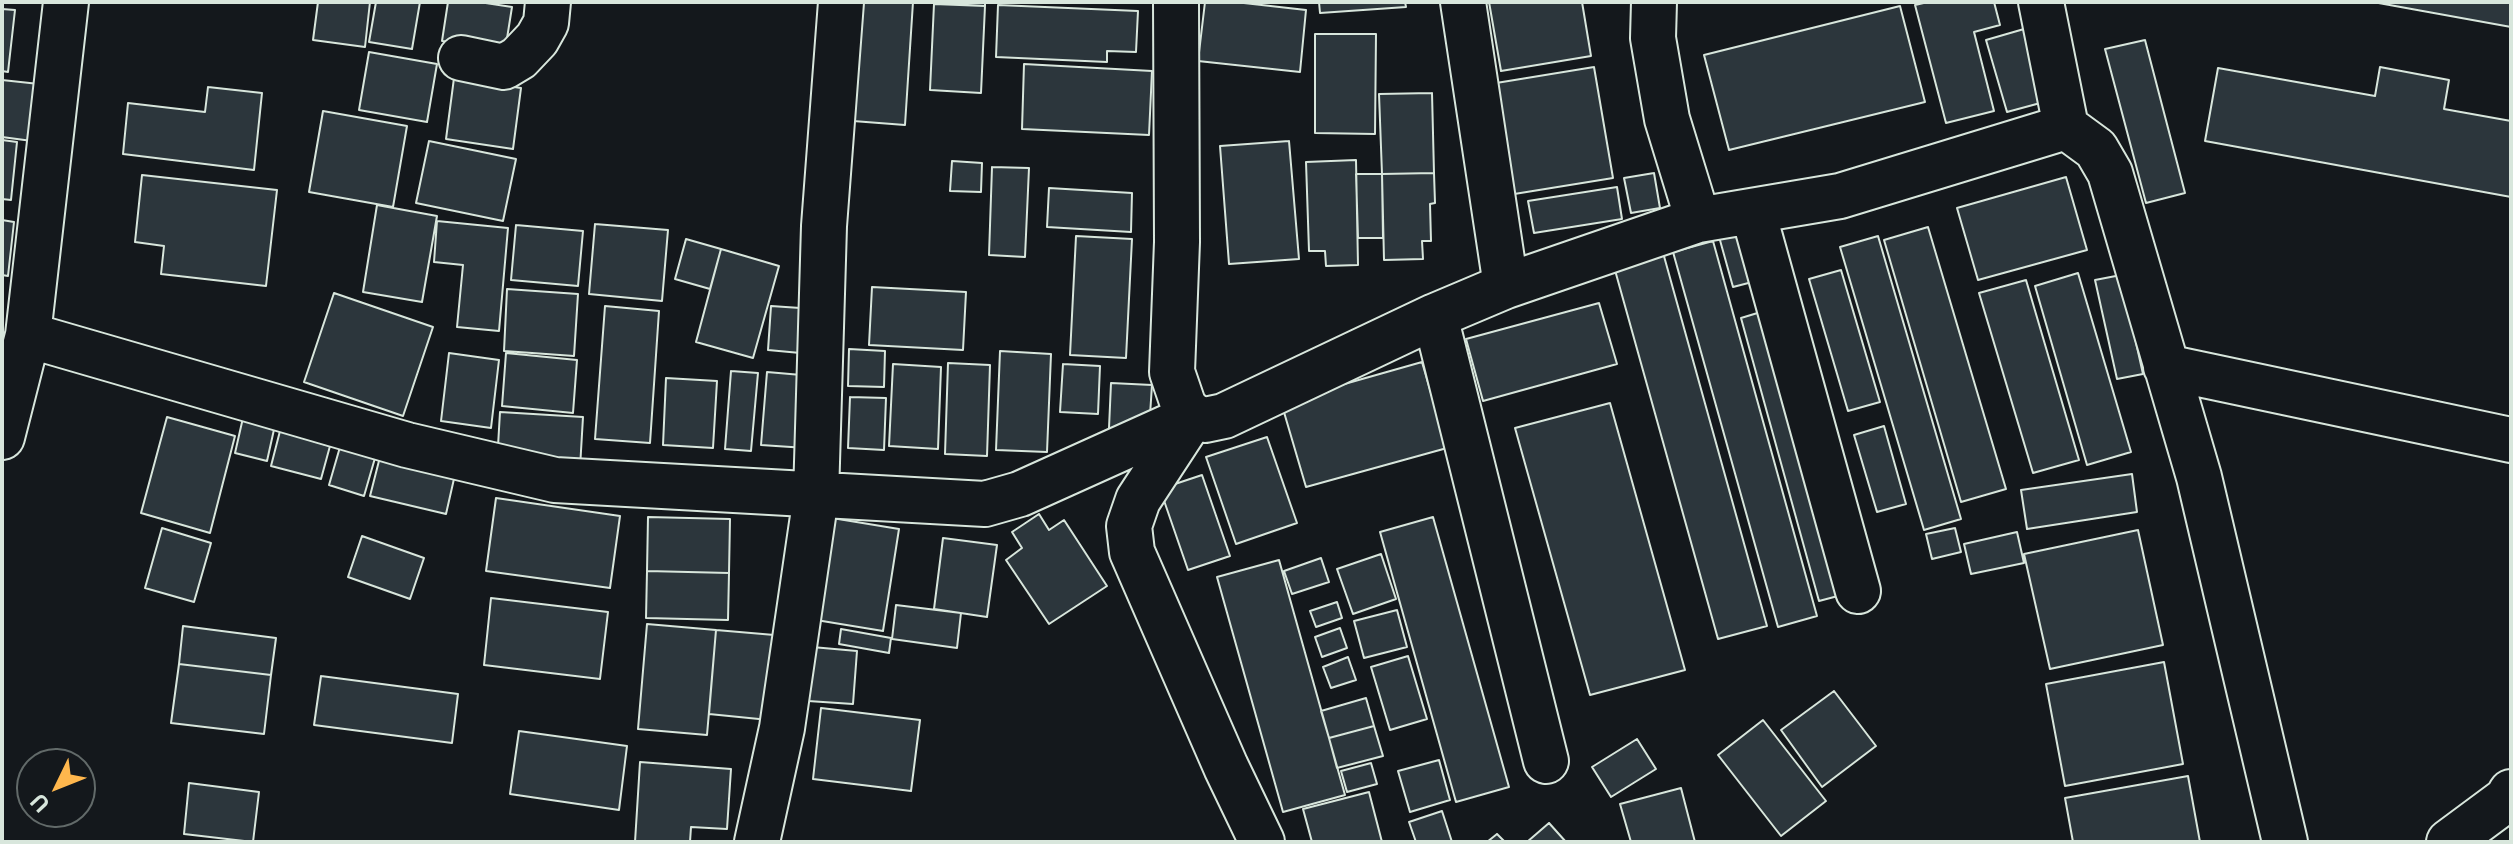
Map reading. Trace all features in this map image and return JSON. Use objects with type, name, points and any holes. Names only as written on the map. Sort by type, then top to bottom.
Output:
[{"type":"street","points":[[2,437],[28,335],[66,2]]},
{"type":"street","points":[[461,58],[504,67],[519,58],[537,39],[546,23],[548,2]]},
{"type":"street","points":[[757,842],[782,728],[816,496],[824,226],[841,2]]},
{"type":"street","points":[[1176,2],[1177,242],[1172,372],[1184,407],[1193,416],[1205,420],[1224,416],[1435,316],[1506,286],[1698,220],[1840,196],[2066,127]]},
{"type":"street","points":[[1463,2],[1506,286]]},
{"type":"street","points":[[1654,2],[1653,38],[1667,119],[1698,220]]},
{"type":"street","points":[[2041,2],[2066,127],[2096,149],[2110,173],[2199,477],[2285,842]]},
{"type":"street","points":[[1753,212],[1858,591]]},
{"type":"street","points":[[1435,316],[1546,761]]},
{"type":"street","points":[[28,335],[407,445],[555,480],[985,504],[1020,494],[1193,416]]},
{"type":"street","points":[[2166,367],[2511,440]]},
{"type":"street","points":[[1193,416],[1138,500],[1129,526],[1132,552],[1262,842]]},
{"type":"street","points":[[2449,842],[2510,797]]},
{"type":"building","points":[[318,2],[370,2],[365,47],[313,40]]},
{"type":"building","points":[[376,2],[420,2],[412,49],[369,42]]},
{"type":"building","points":[[448,2],[479,2],[512,7],[505,51],[442,41]]},
{"type":"building","points":[[860,2],[913,2],[905,125],[853,121]]},
{"type":"building","points":[[916,2],[985,2],[985,6]]},
{"type":"building","points":[[1205,2],[1306,10],[1300,72],[1198,61]]},
{"type":"building","points":[[1319,2],[1405,2],[1406,7],[1320,13]]},
{"type":"building","points":[[1489,2],[1582,2],[1591,56],[1501,71]]},
{"type":"building","points":[[1928,2],[1994,2],[2000,25],[1974,32],[1994,111],[1946,123],[1915,5]]},
{"type":"building","points":[[2373,2],[2511,2],[2511,27]]},
{"type":"building","points":[[934,4],[985,6],[981,93],[930,90]]},
{"type":"building","points":[[998,5],[1138,11],[1136,52],[1107,51],[1107,62],[996,57]]},
{"type":"building","points":[[1900,6],[1925,102],[1729,150],[1704,55]]},
{"type":"building","points":[[2,9],[15,10],[8,72],[2,71]]},
{"type":"building","points":[[2024,29],[2044,102],[2007,112],[1986,40]]},
{"type":"building","points":[[1315,34],[1376,34],[1375,134],[1315,133]]},
{"type":"building","points":[[2145,40],[2185,193],[2146,203],[2105,49]]},
{"type":"building","points":[[369,52],[437,64],[427,122],[359,110]]},
{"type":"building","points":[[1024,64],[1152,71],[1149,135],[1022,129]]},
{"type":"building","points":[[1594,67],[1613,178],[1502,196],[1484,85]]},
{"type":"building","points":[[2380,67],[2449,80],[2444,109],[2511,121],[2511,197],[2205,141],[2218,68],[2375,96]]},
{"type":"building","points":[[454,78],[521,88],[513,149],[446,139]]},
{"type":"building","points":[[2,80],[39,84],[32,141],[2,137]]},
{"type":"building","points":[[208,87],[262,93],[254,170],[123,154],[128,103],[205,112]]},
{"type":"building","points":[[1432,93],[1434,173],[1382,174],[1379,94]]},
{"type":"building","points":[[323,111],[407,126],[393,207],[309,192]]},
{"type":"building","points":[[2,140],[17,142],[11,200],[2,199]]},
{"type":"building","points":[[429,141],[516,159],[503,221],[416,203]]},
{"type":"building","points":[[1289,141],[1299,259],[1229,264],[1220,146]]},
{"type":"building","points":[[1356,160],[1358,265],[1326,266],[1325,251],[1309,251],[1306,162]]},
{"type":"building","points":[[952,161],[982,163],[981,192],[950,191]]},
{"type":"building","points":[[992,167],[1029,168],[1025,257],[989,255]]},
{"type":"building","points":[[1434,173],[1435,203],[1430,204],[1431,241],[1422,241],[1423,259],[1384,260],[1382,174]]},
{"type":"building","points":[[1654,173],[1660,208],[1631,213],[1624,178]]},
{"type":"building","points":[[1356,174],[1382,174],[1383,238],[1358,238]]},
{"type":"building","points":[[142,175],[277,190],[266,286],[161,274],[164,246],[135,242]]},
{"type":"building","points":[[2066,177],[2087,250],[1978,280],[1957,208]]},
{"type":"building","points":[[1617,187],[1622,219],[1534,233],[1528,201]]},
{"type":"building","points":[[1049,188],[1132,193],[1131,232],[1047,227]]},
{"type":"building","points":[[377,205],[437,216],[422,302],[363,292]]},
{"type":"building","points":[[2,220],[14,222],[8,276],[2,275]]},
{"type":"building","points":[[437,221],[508,228],[499,331],[457,327],[463,265],[434,262]]},
{"type":"building","points":[[595,224],[668,230],[662,301],[589,294]]},
{"type":"building","points":[[516,225],[583,231],[578,286],[511,280]]},
{"type":"building","points":[[1745,226],[1760,280],[1733,287],[1718,233]]},
{"type":"building","points":[[1928,227],[2006,489],[1961,502],[1884,240]]},
{"type":"building","points":[[1076,236],[1132,239],[1126,358],[1070,355]]},
{"type":"building","points":[[1878,236],[1961,519],[1924,530],[1840,247]]},
{"type":"building","points":[[686,239],[721,249],[710,289],[675,279]]},
{"type":"building","points":[[1713,241],[1817,616],[1778,627],[1673,252]]},
{"type":"building","points":[[721,249],[779,266],[753,358],[696,342]]},
{"type":"building","points":[[1662,249],[1767,626],[1718,639],[1613,263]]},
{"type":"building","points":[[1841,270],[1880,402],[1848,411],[1809,279]]},
{"type":"building","points":[[2078,273],[2131,452],[2087,465],[2035,286]]},
{"type":"building","points":[[2121,275],[2143,374],[2117,379],[2095,280]]},
{"type":"building","points":[[2026,280],[2079,460],[2033,473],[1979,293]]},
{"type":"building","points":[[872,287],[966,292],[963,350],[869,345]]},
{"type":"building","points":[[507,289],[578,294],[574,356],[504,351]]},
{"type":"building","points":[[334,293],[433,327],[403,416],[304,382]]},
{"type":"building","points":[[1599,303],[1617,364],[1483,401],[1466,339]]},
{"type":"building","points":[[605,306],[659,311],[650,443],[595,439]]},
{"type":"building","points":[[771,306],[815,309],[811,354],[768,350]]},
{"type":"building","points":[[1774,308],[1853,592],[1819,601],[1741,318]]},
{"type":"building","points":[[849,349],[885,351],[884,387],[848,386]]},
{"type":"building","points":[[1000,351],[1051,354],[1047,452],[996,450]]},
{"type":"building","points":[[449,353],[499,360],[491,428],[441,421]]},
{"type":"building","points":[[506,353],[577,360],[573,413],[502,406]]},
{"type":"building","points":[[1422,362],[1447,448],[1306,487],[1281,402]]},
{"type":"building","points":[[948,363],[990,365],[987,456],[945,454]]},
{"type":"building","points":[[893,364],[941,367],[938,449],[889,446]]},
{"type":"building","points":[[1063,364],[1100,366],[1098,414],[1060,412]]},
{"type":"building","points":[[731,371],[758,373],[751,451],[725,449]]},
{"type":"building","points":[[767,372],[813,376],[806,448],[761,445]]},
{"type":"building","points":[[666,378],[717,381],[713,448],[663,445]]},
{"type":"building","points":[[1111,383],[1152,385],[1149,430],[1109,428]]},
{"type":"building","points":[[850,397],[886,398],[884,450],[848,448]]},
{"type":"building","points":[[1610,403],[1685,670],[1590,695],[1515,428]]},
{"type":"building","points":[[245,409],[277,416],[267,461],[235,453]]},
{"type":"building","points":[[500,412],[583,417],[580,468],[497,463]]},
{"type":"building","points":[[167,417],[235,436],[210,533],[141,513]]},
{"type":"building","points":[[1884,426],[1906,504],[1877,512],[1854,435]]},
{"type":"building","points":[[280,431],[330,446],[321,479],[271,466]]},
{"type":"building","points":[[1267,437],[1297,523],[1236,544],[1206,457]]},
{"type":"building","points":[[340,447],[375,458],[364,496],[329,485]]},
{"type":"building","points":[[381,453],[456,470],[446,514],[370,496]]},
{"type":"building","points":[[2132,474],[2137,512],[2027,529],[2021,490]]},
{"type":"building","points":[[1202,475],[1230,556],[1188,570],[1160,489]]},
{"type":"building","points":[[496,498],[620,516],[610,588],[486,571]]},
{"type":"building","points":[[1039,514],[1049,530],[1064,520],[1107,586],[1049,624],[1006,560],[1022,548],[1012,532]]},
{"type":"building","points":[[648,517],[730,519],[729,573],[647,571]]},
{"type":"building","points":[[826,517],[899,529],[883,631],[810,619]]},
{"type":"building","points":[[1433,517],[1509,787],[1456,802],[1380,532]]},
{"type":"building","points":[[162,528],[211,543],[194,602],[145,588]]},
{"type":"building","points":[[1955,528],[1961,552],[1932,559],[1926,534]]},
{"type":"building","points":[[2138,530],[2163,645],[2050,669],[2024,554]]},
{"type":"building","points":[[2017,532],[2024,563],[1971,574],[1964,544]]},
{"type":"building","points":[[362,536],[424,558],[410,599],[348,577]]},
{"type":"building","points":[[943,538],[997,545],[987,617],[934,609]]},
{"type":"building","points":[[1381,554],[1396,599],[1353,614],[1337,569]]},
{"type":"building","points":[[1321,558],[1329,582],[1292,594],[1284,571]]},
{"type":"building","points":[[1279,560],[1345,795],[1283,812],[1217,577]]},
{"type":"building","points":[[647,571],[729,573],[728,620],[646,618]]},
{"type":"building","points":[[491,598],[608,612],[600,679],[484,665]]},
{"type":"building","points":[[1337,602],[1342,618],[1316,627],[1310,611]]},
{"type":"building","points":[[896,605],[961,613],[957,648],[892,639]]},
{"type":"building","points":[[1397,610],[1407,647],[1364,658],[1354,621]]},
{"type":"building","points":[[647,624],[716,630],[707,735],[638,729]]},
{"type":"building","points":[[183,626],[276,638],[271,675],[179,664]]},
{"type":"building","points":[[1340,628],[1347,648],[1322,657],[1315,637]]},
{"type":"building","points":[[841,629],[891,638],[889,653],[839,644]]},
{"type":"building","points":[[716,630],[786,636],[779,721],[709,714]]},
{"type":"building","points":[[812,647],[857,651],[853,704],[808,701]]},
{"type":"building","points":[[1408,656],[1427,719],[1390,730],[1371,667]]},
{"type":"building","points":[[1348,657],[1356,680],[1331,688],[1323,667]]},
{"type":"building","points":[[2164,662],[2183,764],[2065,786],[2046,684]]},
{"type":"building","points":[[179,664],[271,675],[264,734],[171,723]]},
{"type":"building","points":[[321,676],[458,694],[452,743],[314,725]]},
{"type":"building","points":[[1834,691],[1876,746],[1822,787],[1781,730]]},
{"type":"building","points":[[1366,698],[1374,726],[1329,738],[1321,711]]},
{"type":"building","points":[[821,708],[920,720],[911,791],[813,779]]},
{"type":"building","points":[[1763,720],[1826,801],[1781,836],[1718,755]]},
{"type":"building","points":[[1374,726],[1383,756],[1337,768],[1329,738]]},
{"type":"building","points":[[519,731],[627,746],[619,810],[510,794]]},
{"type":"building","points":[[1637,739],[1656,769],[1611,797],[1592,767]]},
{"type":"building","points":[[1439,760],[1450,800],[1410,812],[1398,771]]},
{"type":"building","points":[[640,762],[731,769],[727,829],[691,827],[690,842],[635,842]]},
{"type":"building","points":[[1371,763],[1377,784],[1347,792],[1341,771]]},
{"type":"building","points":[[2188,776],[2200,842],[2073,842],[2065,798]]},
{"type":"building","points":[[189,783],[259,792],[253,842],[184,834]]},
{"type":"building","points":[[1681,788],[1695,842],[1631,842],[1620,804]]},
{"type":"building","points":[[1369,792],[1382,842],[1312,842],[1303,809]]},
{"type":"building","points":[[1442,811],[1452,842],[1416,842],[1409,822]]},
{"type":"building","points":[[1549,823],[1566,842],[1527,842]]},
{"type":"building","points":[[1497,834],[1505,842],[1487,842]]}]
